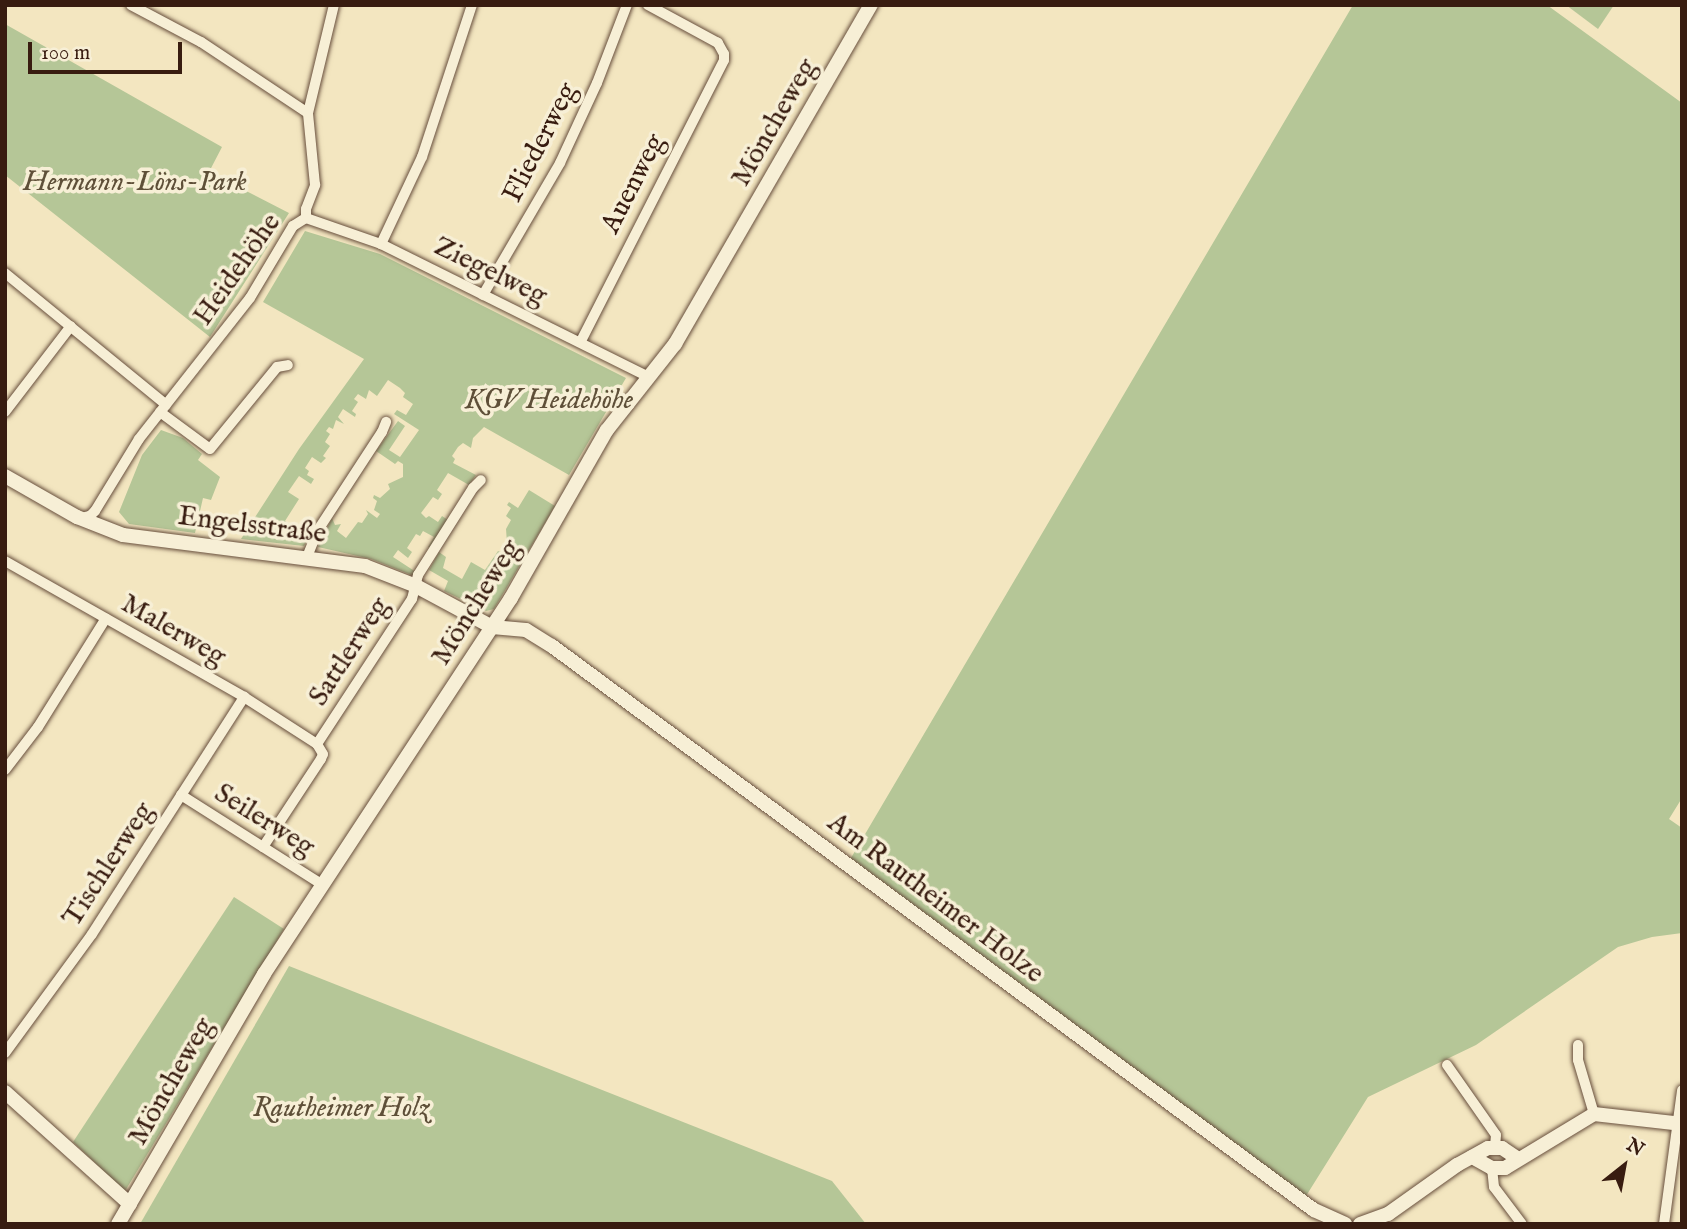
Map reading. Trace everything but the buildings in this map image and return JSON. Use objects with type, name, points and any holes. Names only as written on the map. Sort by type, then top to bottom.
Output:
[{"type":"street","points":[[131,5],[201,42],[308,113]]},
{"type":"street","name":"Heidehöhe","points":[[77,517],[90,516],[95,511],[118,470],[250,298],[293,226],[306,218],[315,185],[308,113],[334,5]]},
{"type":"street","points":[[381,244],[422,157],[472,5]]},
{"type":"street","name":"Fliederweg","points":[[483,295],[560,163],[597,83],[627,5]]},
{"type":"street","name":"Auenweg","points":[[581,341],[724,60],[722,48],[710,37],[648,5]]},
{"type":"street","name":"Möncheweg","points":[[118,1224],[264,974],[492,627],[607,430],[695,312],[871,5]]},
{"type":"street","name":"Ziegelweg","points":[[306,218],[381,244],[649,377]]},
{"type":"street","points":[[5,273],[71,326],[209,449],[277,367],[288,365]]},
{"type":"street","points":[[5,412],[71,326]]},
{"type":"street","points":[[307,557],[318,530],[386,422]]},
{"type":"street","name":"Engelsstraße","points":[[5,476],[77,517],[123,535],[365,566],[416,586],[492,627]]},
{"type":"street","name":"Sattlerweg","points":[[263,847],[321,759],[323,754],[317,744],[412,599],[418,575],[472,488],[481,480]]},
{"type":"street","name":"Malerweg","points":[[5,561],[244,697],[317,744]]},
{"type":"street","points":[[5,770],[38,727],[106,618]]},
{"type":"street","name":"Am Rautheimer Holze","points":[[492,627],[515,626],[552,646],[1314,1210],[1345,1224]]},
{"type":"street","name":"Tischlerweg","points":[[5,1053],[80,951],[244,697]]},
{"type":"street","name":"Seilerweg","points":[[181,795],[323,885]]},
{"type":"street","points":[[1578,1045],[1578,1060],[1594,1114]]},
{"type":"street","points":[[1447,1065],[1496,1135],[1495,1146]]},
{"type":"street","points":[[1664,1224],[1682,1090]]},
{"type":"street","points":[[5,1092],[130,1204]]},
{"type":"street","points":[[1472,1157],[1492,1168],[1505,1168],[1517,1158],[1527,1155],[1594,1114],[1679,1124]]},
{"type":"street","points":[[1495,1146],[1517,1158]]},
{"type":"street","points":[[1360,1224],[1380,1221],[1472,1157],[1495,1146]]},
{"type":"street","points":[[1492,1168],[1494,1187],[1522,1224]]},
{"type":"green space","points":[[1353,5],[1547,5],[1682,103],[1682,798],[1669,819],[1682,828],[1682,933],[1652,937],[1618,947],[1476,1045],[1368,1097],[1306,1196],[851,858]]},
{"type":"green space","points":[[1566,5],[1614,5],[1598,29]]},
{"type":"green space","name":"Hermann-Löns-Park","points":[[5,24],[222,147],[209,172],[289,213],[210,337],[5,175]]},
{"type":"green space","name":"KGV Heidehöhe","points":[[305,231],[380,254],[626,378],[569,475],[484,427],[473,438],[471,448],[463,443],[458,447],[452,456],[455,459],[453,463],[476,475],[469,485],[448,473],[437,490],[442,494],[438,500],[433,497],[421,513],[438,522],[442,516],[448,520],[430,548],[428,547],[434,537],[423,531],[420,536],[416,534],[407,548],[412,552],[408,558],[398,550],[393,557],[416,572],[414,576],[371,559],[318,547],[332,518],[335,525],[341,524],[337,531],[346,538],[358,522],[362,523],[368,514],[366,510],[377,518],[380,514],[374,510],[377,501],[373,498],[374,495],[380,498],[390,489],[388,484],[403,477],[403,464],[398,461],[395,464],[376,451],[398,421],[405,426],[389,450],[400,457],[419,430],[394,414],[397,410],[406,415],[413,404],[403,397],[405,393],[400,388],[388,380],[377,396],[369,390],[366,399],[358,394],[354,399],[358,402],[352,411],[356,414],[355,417],[343,409],[338,417],[344,424],[336,420],[333,429],[329,427],[326,431],[330,434],[325,442],[330,446],[323,456],[326,458],[321,463],[312,457],[305,468],[309,471],[307,475],[314,479],[311,484],[299,476],[288,492],[299,499],[285,521],[300,530],[308,519],[316,524],[304,546],[241,539],[299,449],[364,359],[263,302]]},
{"type":"green space","points":[[161,430],[183,438],[202,454],[198,460],[220,477],[211,500],[203,498],[195,533],[129,524],[119,512],[142,455]]},
{"type":"green space","points":[[529,490],[555,506],[494,609],[486,611],[444,591],[448,581],[429,570],[439,552],[446,557],[443,568],[462,579],[471,562],[485,570],[507,543],[506,529],[511,520],[506,516],[511,508],[507,505],[509,502],[518,508]]},
{"type":"green space","points":[[234,897],[284,929],[125,1191],[73,1142]]},
{"type":"green space","name":"Rautheimer Holz","points":[[289,966],[832,1181],[866,1224],[140,1224]]}]
